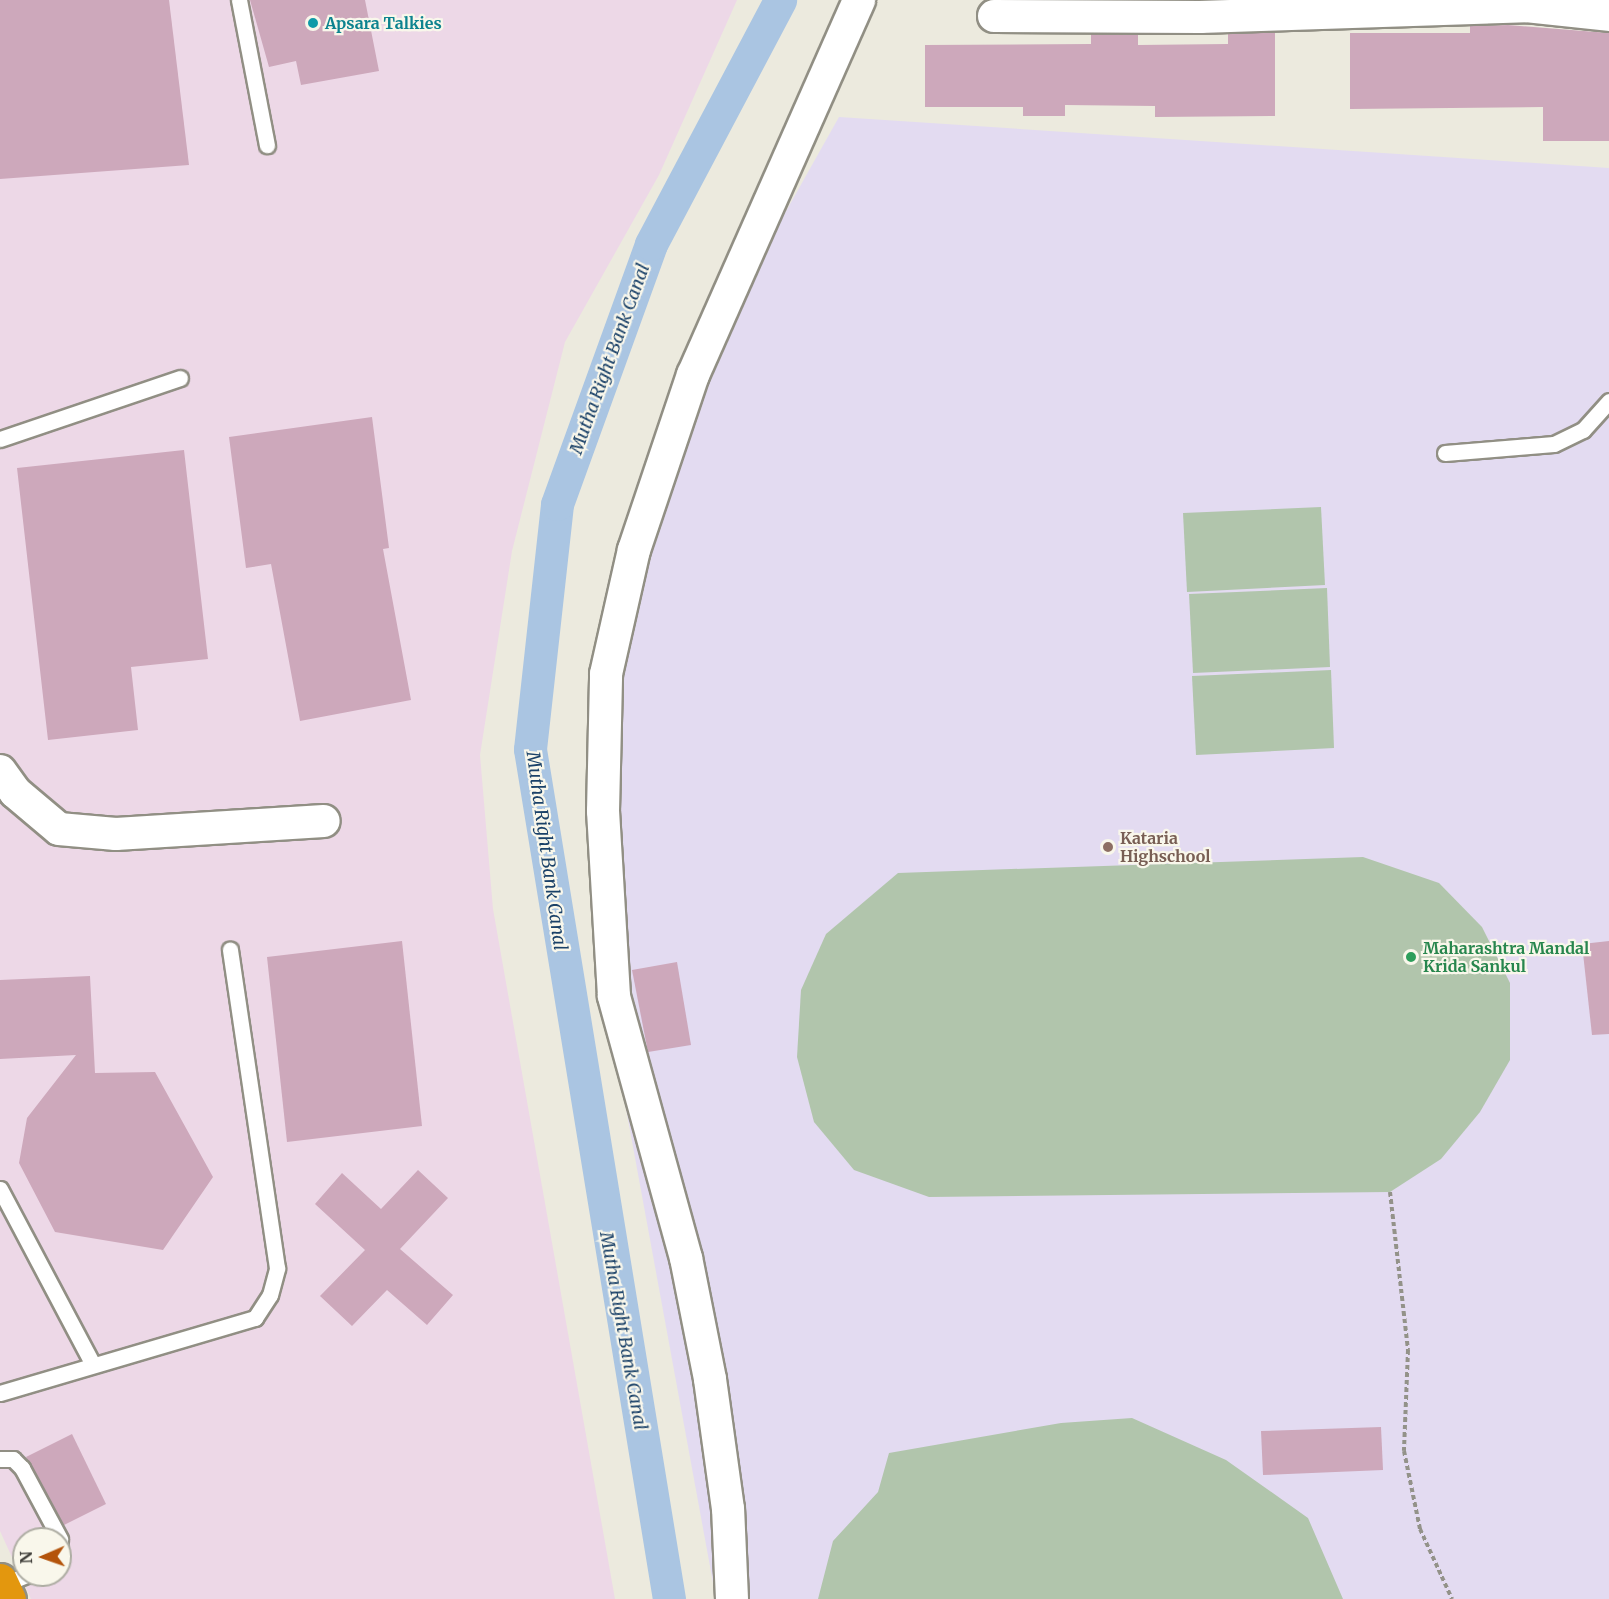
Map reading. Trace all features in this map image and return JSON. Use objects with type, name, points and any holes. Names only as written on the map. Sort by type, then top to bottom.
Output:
[{"type":"street","points":[[732,1599],[728,1509],[710,1379],[686,1258],[614,996],[603,811],[606,674],[634,550],[693,375],[859,0]]},
{"type":"street","points":[[994,16],[1200,9],[1526,6],[1609,15]]},
{"type":"street","points":[[0,771],[15,792],[59,829],[116,834],[324,821]]},
{"type":"lane","points":[[239,0],[267,145]]},
{"type":"lane","points":[[0,439],[180,378]]},
{"type":"lane","points":[[1444,453],[1554,444],[1583,430],[1609,401]]},
{"type":"lane","points":[[0,1393],[255,1318],[270,1295],[277,1268],[230,949]]},
{"type":"lane","points":[[0,1189],[93,1365]]},
{"type":"lane","points":[[0,1459],[13,1459],[22,1468],[54,1527]]},
{"type":"path","points":[[1390,1192],[1408,1350],[1404,1451],[1420,1529],[1452,1599]]},
{"type":"shaded area","points":[[0,0],[737,0],[659,175],[565,342],[512,551],[480,755],[493,909],[615,1599],[31,1599],[26,1587],[72,1587],[72,1527],[12,1527],[12,1557],[0,1531]]},
{"type":"shaded area","name":"Kataria Highschool","points":[[839,117],[1609,168],[1609,1599],[716,1599],[609,1016],[606,678],[698,368]]},
{"type":"green space","points":[[1321,507],[1325,585],[1187,592],[1183,513]]},
{"type":"green space","points":[[1327,588],[1330,667],[1193,673],[1189,594]]},
{"type":"green space","points":[[1331,670],[1334,748],[1196,755],[1192,676]]},
{"type":"green space","points":[[1363,857],[1439,883],[1482,927],[1510,983],[1510,1060],[1480,1112],[1441,1159],[1390,1192],[929,1197],[854,1170],[814,1122],[797,1057],[801,990],[826,934],[898,873]]},
{"type":"green space","points":[[1132,1418],[1226,1460],[1308,1518],[1343,1599],[818,1599],[833,1541],[878,1492],[889,1453],[1061,1423]]},
{"type":"building","points":[[0,0],[169,0],[189,165],[0,179]]},
{"type":"building","name":"Apsara Talkies","points":[[250,0],[365,0],[379,71],[301,85],[296,61],[269,67]]},
{"type":"building","points":[[1508,25],[1609,33],[1609,141],[1543,141],[1543,107],[1350,109],[1350,33],[1470,33],[1470,26]]},
{"type":"building","points":[[1275,32],[1275,116],[1155,117],[1155,106],[1065,105],[1065,116],[1023,116],[1023,107],[925,107],[925,45],[1091,44],[1091,34],[1138,35],[1138,45],[1228,44],[1228,34]]},
{"type":"building","points":[[372,417],[389,548],[383,549],[411,700],[300,721],[271,564],[246,568],[229,437]]},
{"type":"building","points":[[184,450],[208,659],[131,667],[138,730],[48,740],[17,468]]},
{"type":"building","points":[[402,941],[422,1126],[287,1142],[267,957]]},
{"type":"building","points":[[1609,941],[1609,1034],[1592,1035],[1582,944]]},
{"type":"building","points":[[677,962],[691,1045],[648,1052],[632,970]]},
{"type":"building","points":[[90,976],[95,1073],[155,1072],[213,1177],[163,1250],[55,1232],[19,1163],[27,1118],[76,1055],[0,1059],[0,980]]},
{"type":"building","points":[[418,1170],[448,1198],[400,1249],[453,1295],[427,1325],[387,1290],[352,1326],[320,1296],[365,1250],[315,1204],[342,1173],[381,1209]]},
{"type":"building","points":[[1381,1427],[1383,1470],[1263,1475],[1261,1431]]},
{"type":"building","points":[[72,1434],[106,1504],[64,1525],[26,1457]]},
{"type":"waterway","name":"Mutha Right Bank Canal","points":[[669,1599],[530,749],[557,504],[651,244],[780,0]]},
{"type":"place","name":"Apsara Talkies","points":[[313,23]]},
{"type":"place","name":"Kataria Highschool","points":[[1108,847]]},
{"type":"place","name":"Maharashtra Mandal Krida Sankul","points":[[1411,957]]}]
